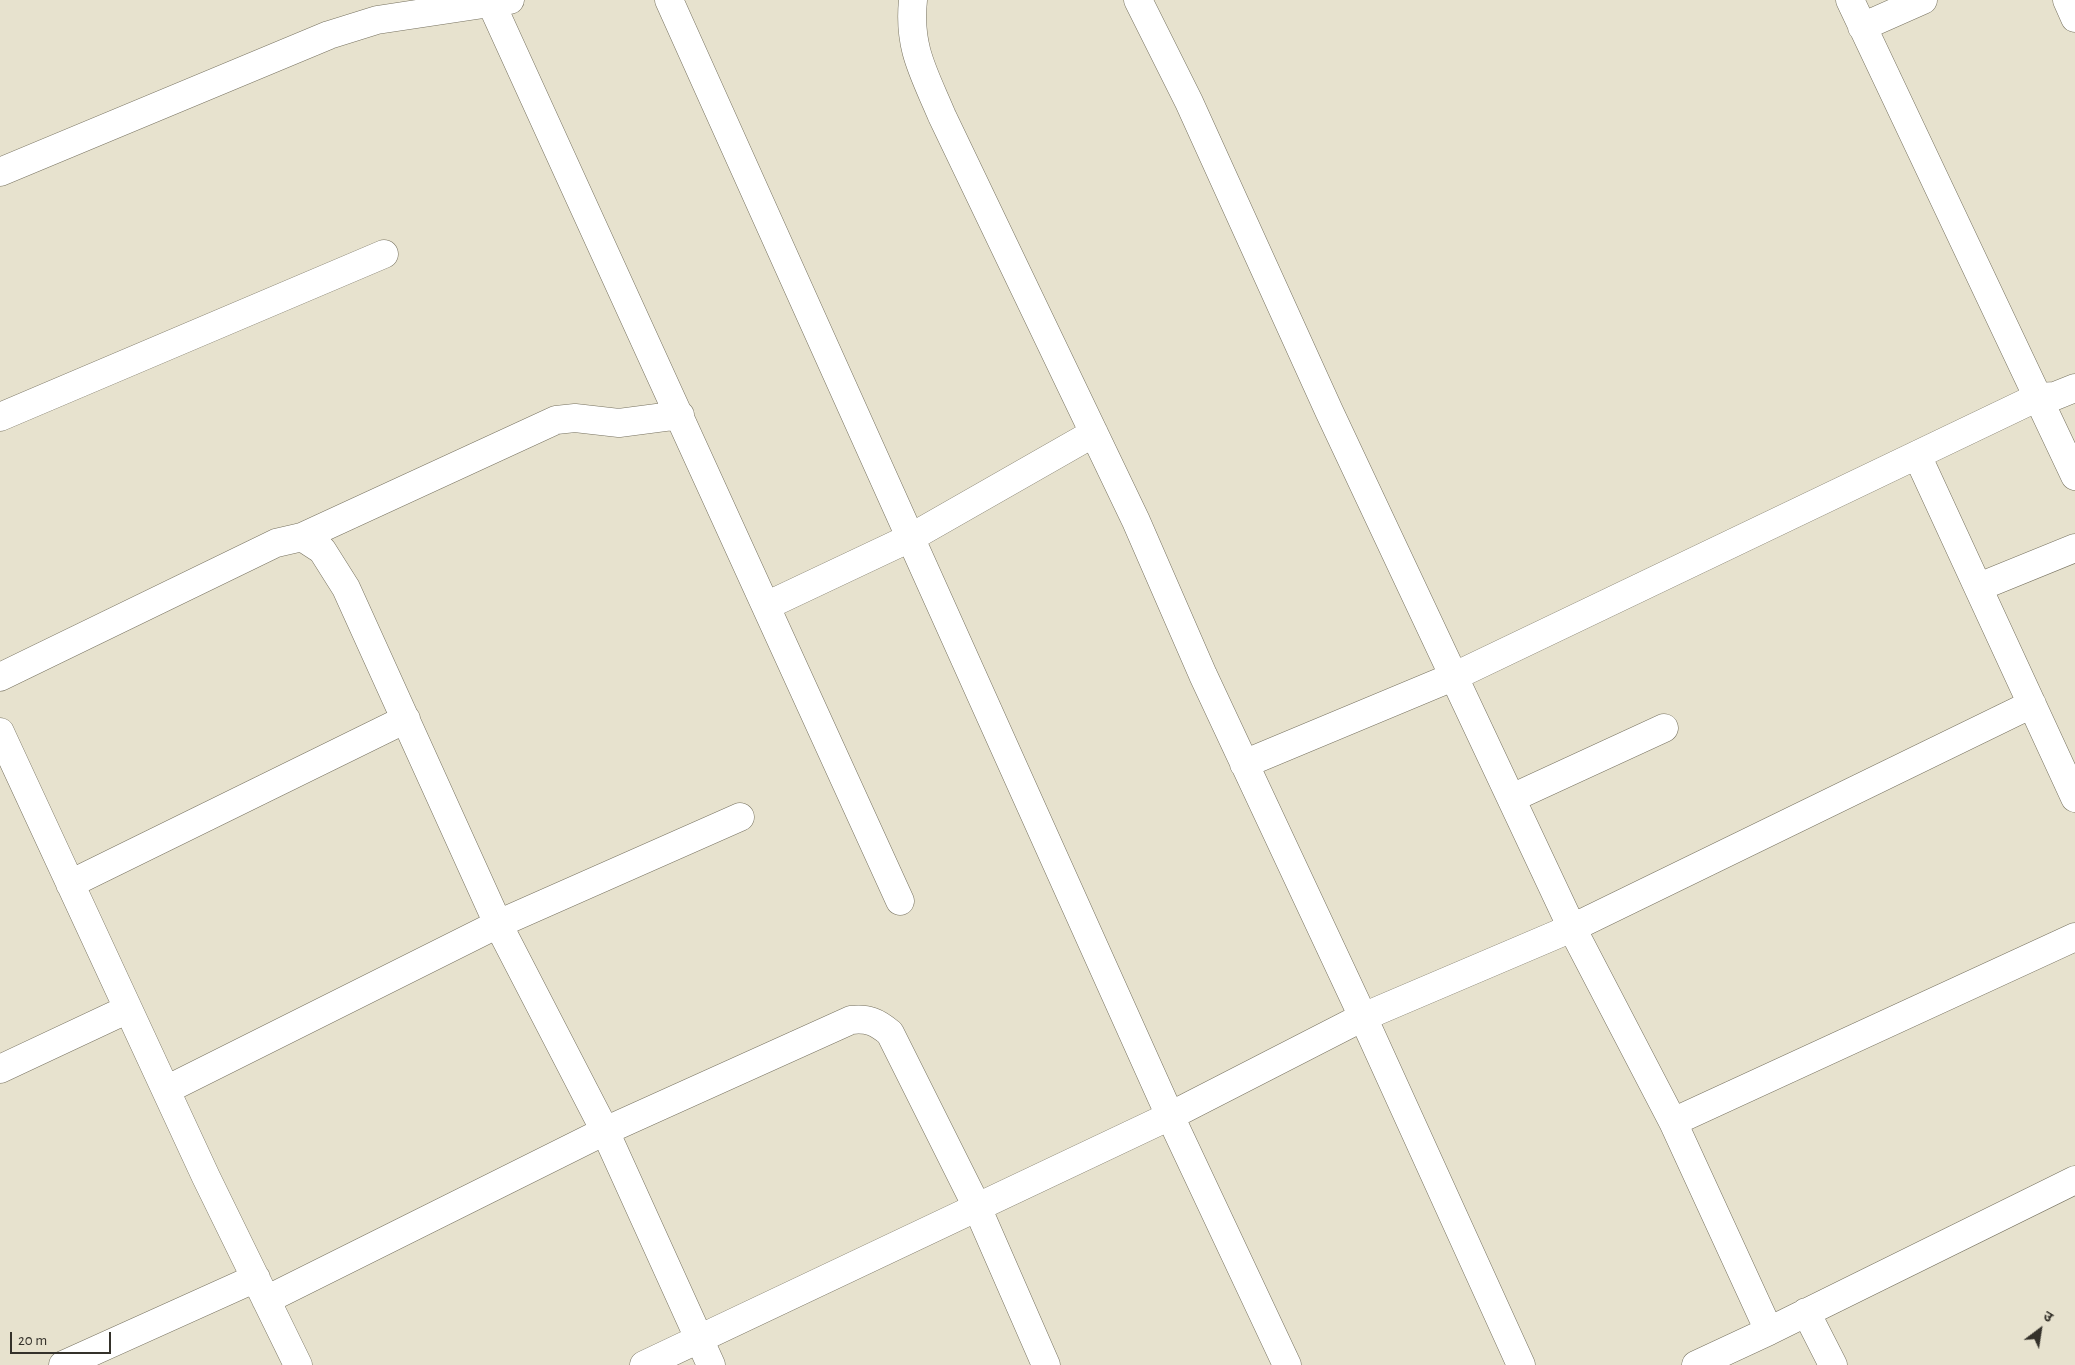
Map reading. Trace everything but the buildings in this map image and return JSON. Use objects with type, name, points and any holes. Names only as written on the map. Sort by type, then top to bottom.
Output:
[{"type":"street","points":[[669,0],[1170,1116],[1287,1365]]},
{"type":"street","points":[[913,0],[912,32],[914,47],[942,116],[1136,521],[1244,764],[1363,1017],[1520,1365]]},
{"type":"street","points":[[1138,0],[1189,102],[1329,411],[1572,928],[1673,1122],[1770,1331]]},
{"type":"street","points":[[1850,0],[2075,476]]},
{"type":"street","points":[[1862,27],[1923,0]]},
{"type":"street","points":[[2067,0],[2075,18]]},
{"type":"street","points":[[0,172],[329,36],[377,20],[501,1],[680,415],[900,901]]},
{"type":"street","points":[[0,417],[384,254]]},
{"type":"street","points":[[1244,764],[1455,676],[2038,397],[2055,396],[2075,388]]},
{"type":"street","points":[[0,677],[276,542],[302,537],[556,420],[575,418],[619,423],[680,415]]},
{"type":"street","points":[[766,606],[910,538],[1094,433]]},
{"type":"street","points":[[1917,455],[2075,798]]},
{"type":"street","points":[[302,537],[322,550],[346,588],[498,924],[605,1131],[711,1365]]},
{"type":"street","points":[[1979,587],[2075,548]]},
{"type":"street","points":[[644,1365],[1170,1116],[1363,1017],[1572,928],[2032,704]]},
{"type":"street","points":[[70,884],[406,719]]},
{"type":"street","points":[[1512,798],[1664,728]]},
{"type":"street","points":[[0,732],[206,1178],[298,1365]]},
{"type":"street","points":[[166,1090],[498,924],[740,817]]},
{"type":"street","points":[[1673,1122],[2075,937]]},
{"type":"street","points":[[0,1069],[128,1009]]},
{"type":"street","points":[[63,1365],[261,1289],[359,1255],[478,1192],[605,1131],[851,1020],[866,1019],[879,1024],[890,1033],[977,1207],[1046,1365]]},
{"type":"street","points":[[1696,1365],[1770,1331],[2075,1180]]},
{"type":"street","points":[[1806,1312],[1833,1365]]}]
